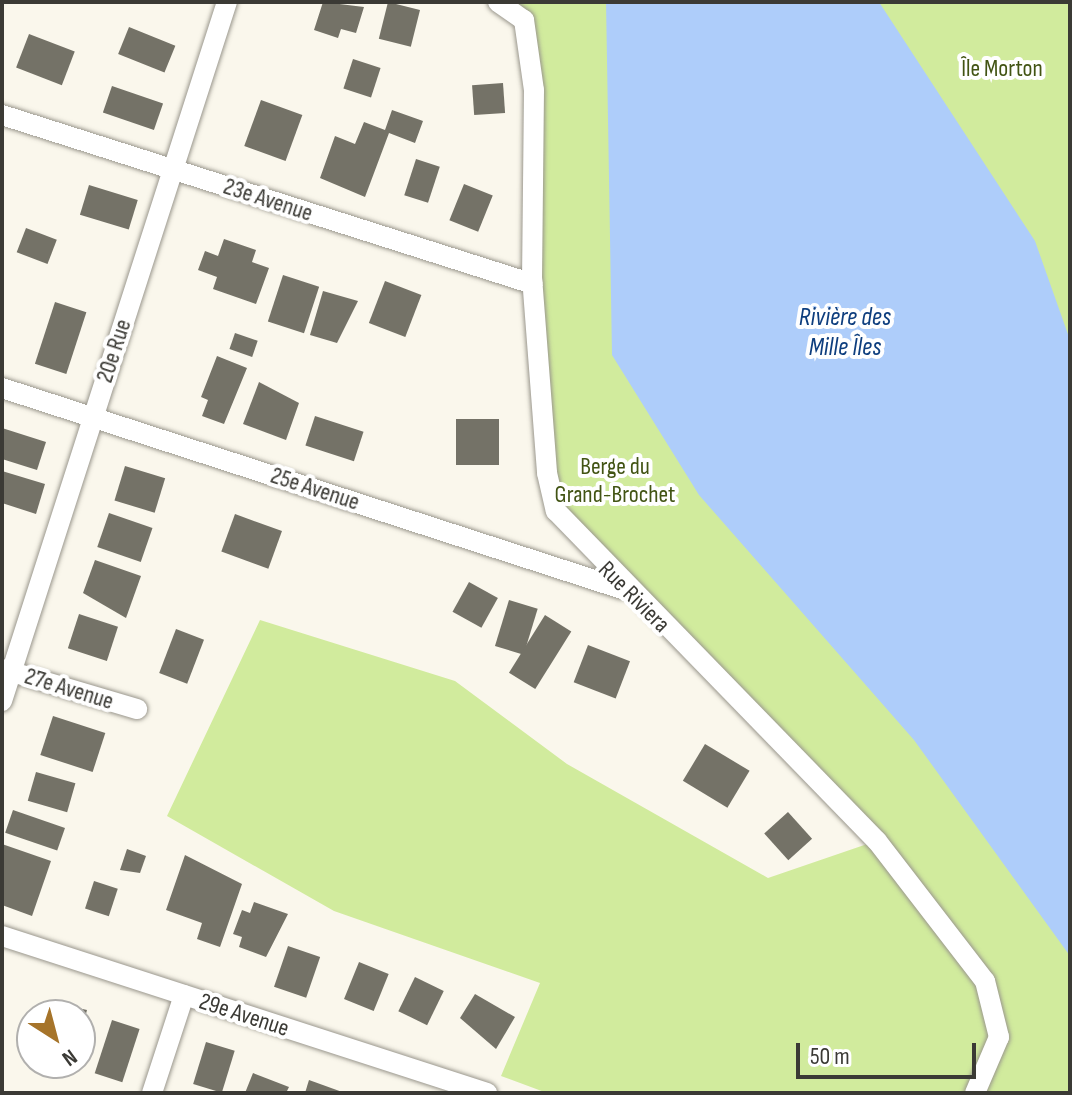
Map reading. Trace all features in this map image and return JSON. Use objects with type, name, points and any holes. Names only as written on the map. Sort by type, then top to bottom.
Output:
[{"type":"street","name":"20e Rue","points":[[2,701],[7,670],[93,417],[227,2]]},
{"type":"street","name":"Rue Riviera","points":[[498,2],[524,20],[534,90],[533,284],[547,473],[556,511],[628,591],[877,841],[985,981],[999,1037],[975,1093]]},
{"type":"street","name":"23e Avenue","points":[[2,115],[533,284]]},
{"type":"street","name":"25e Avenue","points":[[2,388],[628,591]]},
{"type":"street","name":"27e Avenue","points":[[7,670],[137,709]]},
{"type":"street","name":"29e Avenue","points":[[2,936],[184,995],[433,1085],[487,1093]]},
{"type":"street","points":[[152,1093],[184,995]]},
{"type":"green space","points":[[498,2],[1070,2],[1070,1093],[547,1093],[501,1076],[540,983],[334,911],[167,816],[260,620],[455,681],[567,764],[768,878],[876,841],[556,511],[524,20]]},
{"type":"water","name":"Rivière des Mille Îles","points":[[606,2],[879,2],[1035,241],[1070,340],[1070,956],[914,740],[699,495],[612,355]]},
{"type":"building","points":[[323,2],[364,7],[356,33],[341,29],[338,38],[314,30]]},
{"type":"building","points":[[388,2],[420,10],[411,47],[379,39]]},
{"type":"building","points":[[129,27],[175,46],[164,73],[118,54]]},
{"type":"building","points":[[29,34],[75,52],[62,85],[16,68]]},
{"type":"building","points":[[353,59],[381,68],[371,97],[343,88]]},
{"type":"building","points":[[503,83],[505,113],[474,115],[472,85]]},
{"type":"building","points":[[112,86],[163,104],[154,130],[103,112]]},
{"type":"building","points":[[261,100],[302,115],[286,161],[244,146]]},
{"type":"building","points":[[392,110],[423,121],[415,143],[389,133],[365,197],[320,178],[335,136],[355,144],[364,122],[385,130]]},
{"type":"building","points":[[416,159],[440,167],[428,203],[404,195]]},
{"type":"building","points":[[464,184],[493,196],[478,232],[449,220]]},
{"type":"building","points":[[89,185],[138,200],[129,230],[80,215]]},
{"type":"building","points":[[26,228],[57,240],[47,264],[17,252]]},
{"type":"building","points":[[224,239],[256,250],[252,262],[269,268],[256,304],[213,289],[217,277],[198,270],[205,251],[218,256]]},
{"type":"building","points":[[283,275],[319,287],[304,333],[268,322]]},
{"type":"building","points":[[385,281],[421,295],[405,337],[369,323]]},
{"type":"building","points":[[323,291],[358,301],[337,343],[310,335]]},
{"type":"building","points":[[55,302],[86,312],[66,374],[35,364]]},
{"type":"building","points":[[235,333],[258,341],[252,357],[229,349]]},
{"type":"building","points":[[217,356],[247,368],[224,424],[202,416],[208,400],[201,397]]},
{"type":"building","points":[[259,382],[299,403],[286,440],[243,424]]},
{"type":"building","points":[[315,416],[364,432],[354,461],[305,445]]},
{"type":"building","points":[[456,419],[499,419],[499,465],[456,465]]},
{"type":"building","points":[[2,428],[46,442],[37,470],[2,459]]},
{"type":"building","points":[[125,466],[165,478],[155,513],[114,500]]},
{"type":"building","points":[[2,471],[45,484],[36,514],[2,503]]},
{"type":"building","points":[[109,513],[152,528],[141,562],[97,547]]},
{"type":"building","points":[[235,514],[282,531],[268,569],[221,552]]},
{"type":"building","points":[[95,560],[141,576],[126,618],[83,593]]},
{"type":"building","points":[[469,582],[498,598],[481,628],[453,612]]},
{"type":"building","points":[[509,600],[538,609],[524,655],[495,646]]},
{"type":"building","points":[[79,614],[118,627],[107,661],[68,648]]},
{"type":"building","points":[[545,615],[571,631],[535,689],[509,673]]},
{"type":"building","points":[[176,629],[204,640],[187,684],[159,673]]},
{"type":"building","points":[[588,645],[630,661],[616,698],[574,682]]},
{"type":"building","points":[[53,716],[105,733],[93,772],[40,755]]},
{"type":"building","points":[[705,744],[750,771],[727,808],[683,781]]},
{"type":"building","points":[[36,772],[75,783],[67,812],[28,801]]},
{"type":"building","points":[[13,810],[65,828],[57,851],[5,833]]},
{"type":"building","points":[[788,812],[812,839],[788,860],[764,833]]},
{"type":"building","points":[[2,844],[51,861],[32,916],[2,905]]},
{"type":"building","points":[[127,849],[146,856],[140,873],[120,870]]},
{"type":"building","points":[[185,855],[242,884],[220,947],[197,939],[202,923],[166,910]]},
{"type":"building","points":[[94,881],[118,889],[109,916],[85,909]]},
{"type":"building","points":[[254,902],[288,914],[266,957],[239,947],[242,937],[233,934],[242,910],[250,913]]},
{"type":"building","points":[[288,946],[320,957],[306,998],[274,987]]},
{"type":"building","points":[[359,962],[389,974],[374,1011],[344,999]]},
{"type":"building","points":[[415,977],[444,991],[427,1025],[398,1011]]},
{"type":"building","points":[[475,994],[515,1017],[496,1049],[460,1018]]},
{"type":"building","points":[[112,1020],[140,1029],[122,1082],[96,1074]]},
{"type":"building","points":[[206,1042],[235,1051],[222,1093],[193,1084]]},
{"type":"building","points":[[253,1073],[289,1087],[286,1093],[245,1093]]},
{"type":"building","points":[[309,1080],[345,1093],[305,1093]]},
{"type":"park label","name":"Île Morton","points":[[1002,69]]},
{"type":"park label","name":"Berge du Grand-Brochet","points":[[615,481]]}]
